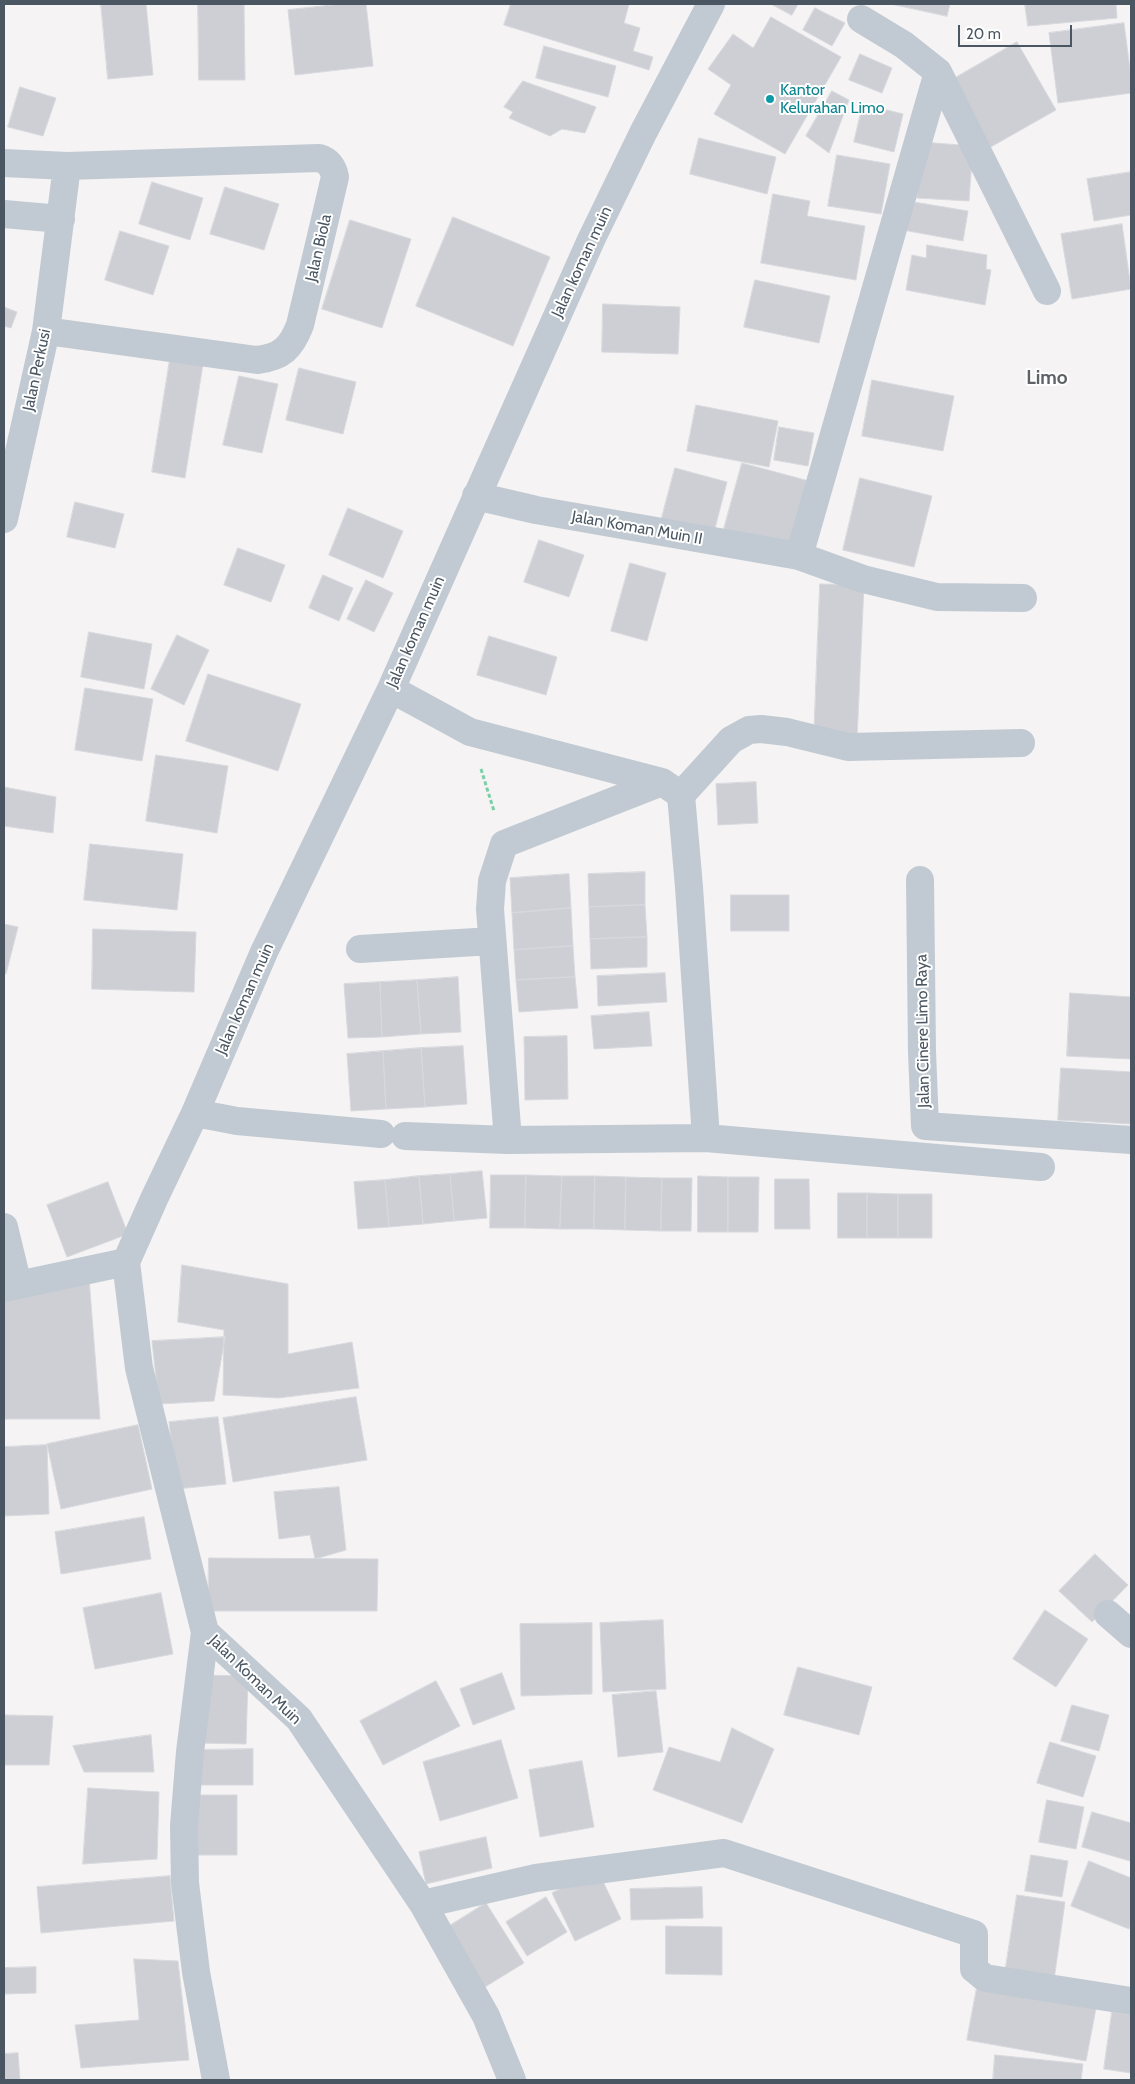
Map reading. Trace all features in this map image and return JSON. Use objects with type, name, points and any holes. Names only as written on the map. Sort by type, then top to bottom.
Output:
[{"type":"street","name":"Jalan koman muin","points":[[126,1262],[195,1113],[264,952],[391,689],[591,240],[711,4]]},
{"type":"street","points":[[862,19],[904,45],[938,72],[1047,290]]},
{"type":"street","points":[[799,556],[938,72]]},
{"type":"street","name":"Jalan Biola","points":[[46,331],[257,360],[270,358],[285,351],[294,340],[300,325],[336,177],[330,165],[319,158],[68,166]]},
{"type":"street","points":[[4,163],[68,166]]},
{"type":"street","name":"Jalan Perkusi","points":[[4,519],[46,331],[68,166]]},
{"type":"street","points":[[4,214],[61,219]]},
{"type":"street","name":"Jalan Koman Muin II","points":[[476,496],[536,510],[799,556],[863,579],[937,597],[1023,598]]},
{"type":"street","points":[[391,689],[470,732],[672,788]]},
{"type":"street","points":[[508,1140],[492,941],[492,881],[504,844],[672,788],[732,740],[749,730],[760,729],[786,732],[848,747],[1020,743]]},
{"type":"street","points":[[672,788],[706,1138]]},
{"type":"street","name":"Jalan Cinere Limo Raya","points":[[920,880],[925,1126],[1131,1140]]},
{"type":"street","points":[[360,950],[492,941]]},
{"type":"street","points":[[195,1113],[237,1121],[393,1135],[508,1140],[706,1138],[1042,1167]]},
{"type":"street","points":[[4,1227],[11,1287],[126,1262]]},
{"type":"street","name":"Jalan Koman Muin","points":[[126,1262],[139,1368],[205,1632],[299,1719],[424,1904],[486,2016],[512,2080]]},
{"type":"street","points":[[1108,1614],[1131,1634]]},
{"type":"street","points":[[205,1632],[190,1752],[184,1826],[184,1883],[196,1972],[216,2080]]},
{"type":"street","points":[[424,1904],[536,1878],[724,1853],[974,1934],[974,1969],[985,1978],[1131,2001]]},
{"type":"path","points":[[470,732],[504,844]]},
{"type":"building","points":[[101,4],[146,4],[153,75],[108,79]]},
{"type":"building","points":[[198,4],[244,4],[245,80],[199,80]]},
{"type":"building","points":[[342,4],[366,4],[373,66],[295,75],[288,10]]},
{"type":"building","points":[[511,4],[629,4],[624,23],[640,28],[633,51],[653,57],[649,70],[504,25]]},
{"type":"building","points":[[771,4],[798,4],[792,15]]},
{"type":"building","points":[[891,4],[950,4],[947,16]]},
{"type":"building","points":[[1025,4],[1116,4],[1117,18],[1028,26]]},
{"type":"building","points":[[815,8],[845,23],[832,46],[803,30]]},
{"type":"building","name":"Kantor Kelurahan Limo","points":[[771,17],[841,57],[785,154],[714,114],[731,85],[708,69],[733,34],[753,48]]},
{"type":"building","points":[[1124,23],[1131,77],[1131,93],[1058,103],[1049,33]]},
{"type":"building","points":[[1017,42],[1056,110],[989,148],[950,81]]},
{"type":"building","points":[[544,46],[616,66],[608,97],[536,78]]},
{"type":"building","points":[[860,54],[892,68],[882,93],[849,80]]},
{"type":"building","points":[[523,81],[596,107],[585,133],[562,129],[550,136],[509,118],[513,112],[504,107]]},
{"type":"building","points":[[20,87],[56,98],[43,136],[8,127]]},
{"type":"building","points":[[832,91],[849,100],[829,153],[806,136]]},
{"type":"building","points":[[863,104],[903,114],[894,152],[854,142]]},
{"type":"building","points":[[699,138],[776,157],[767,194],[690,174]]},
{"type":"building","points":[[922,142],[973,146],[969,201],[917,198]]},
{"type":"building","points":[[837,155],[890,164],[881,214],[828,206]]},
{"type":"building","points":[[1131,172],[1131,215],[1094,221],[1087,179]]},
{"type":"building","points":[[152,182],[203,198],[190,240],[139,224]]},
{"type":"building","points":[[225,187],[279,204],[264,250],[210,234]]},
{"type":"building","points":[[773,194],[810,201],[807,216],[865,226],[856,280],[761,263]]},
{"type":"building","points":[[908,201],[968,211],[963,241],[903,230]]},
{"type":"building","points":[[453,217],[550,257],[513,346],[416,306]]},
{"type":"building","points":[[350,220],[411,239],[382,328],[322,309]]},
{"type":"building","points":[[1122,224],[1131,289],[1072,299],[1061,234]]},
{"type":"building","points":[[120,231],[169,246],[153,295],[105,280]]},
{"type":"building","points":[[927,245],[987,255],[986,269],[991,270],[985,305],[906,290],[912,255],[926,258]]},
{"type":"building","points":[[755,280],[830,296],[819,343],[744,327]]},
{"type":"building","points":[[603,304],[680,307],[678,354],[602,352]]},
{"type":"building","points":[[4,307],[17,312],[11,328],[4,326]]},
{"type":"building","points":[[170,359],[203,364],[185,478],[152,472]]},
{"type":"building","points":[[299,368],[356,382],[343,434],[286,420]]},
{"type":"building","points":[[239,376],[278,384],[262,453],[223,445]]},
{"type":"building","points":[[872,380],[954,396],[943,451],[862,436]]},
{"type":"building","points":[[696,405],[778,421],[769,467],[687,451]]},
{"type":"building","points":[[779,427],[814,433],[808,466],[774,460]]},
{"type":"building","points":[[742,463],[809,481],[789,554],[722,536]]},
{"type":"building","points":[[675,468],[727,482],[713,536],[661,521]]},
{"type":"building","points":[[860,478],[932,496],[914,567],[843,550]]},
{"type":"building","points":[[75,502],[124,514],[115,548],[67,537]]},
{"type":"building","points":[[348,508],[403,531],[383,578],[329,555]]},
{"type":"building","points":[[539,540],[584,555],[569,597],[524,582]]},
{"type":"building","points":[[238,548],[285,565],[271,602],[224,585]]},
{"type":"building","points":[[630,563],[666,573],[647,641],[611,631]]},
{"type":"building","points":[[323,575],[353,588],[339,621],[309,608]]},
{"type":"building","points":[[366,580],[393,593],[374,632],[347,619]]},
{"type":"building","points":[[820,584],[864,585],[857,739],[814,738]]},
{"type":"building","points":[[89,632],[152,644],[144,689],[81,677]]},
{"type":"building","points":[[177,635],[209,650],[184,705],[151,689]]},
{"type":"building","points":[[489,636],[557,657],[546,695],[477,675]]},
{"type":"building","points":[[208,674],[301,704],[278,771],[186,741]]},
{"type":"building","points":[[85,688],[153,699],[142,761],[75,750]]},
{"type":"building","points":[[156,755],[228,766],[217,833],[146,821]]},
{"type":"building","points":[[756,782],[758,823],[718,825],[716,784]]},
{"type":"building","points":[[4,787],[56,797],[53,833],[4,826]]},
{"type":"building","points":[[90,844],[183,854],[177,910],[84,900]]},
{"type":"building","points":[[645,872],[645,905],[589,907],[588,874]]},
{"type":"building","points":[[569,874],[571,908],[512,913],[510,878]]},
{"type":"building","points":[[731,895],[789,895],[789,931],[731,931]]},
{"type":"building","points":[[645,905],[647,937],[590,939],[589,907]]},
{"type":"building","points":[[571,908],[573,946],[514,950],[512,913]]},
{"type":"building","points":[[4,924],[18,927],[6,974],[4,973]]},
{"type":"building","points":[[93,929],[196,932],[194,992],[92,989]]},
{"type":"building","points":[[647,937],[647,967],[591,969],[590,939]]},
{"type":"building","points":[[573,946],[575,977],[516,980],[514,950]]},
{"type":"building","points":[[665,973],[667,1002],[598,1006],[597,976]]},
{"type":"building","points":[[458,977],[461,1032],[421,1034],[417,980]]},
{"type":"building","points":[[575,977],[578,1008],[519,1012],[516,980]]},
{"type":"building","points":[[417,980],[421,1034],[382,1037],[380,982]]},
{"type":"building","points":[[380,982],[382,1037],[348,1038],[344,984]]},
{"type":"building","points":[[1070,993],[1131,997],[1131,1059],[1067,1056]]},
{"type":"building","points":[[649,1012],[652,1046],[594,1049],[591,1016]]},
{"type":"building","points":[[567,1036],[568,1099],[525,1100],[524,1037]]},
{"type":"building","points":[[463,1046],[467,1104],[425,1107],[421,1048]]},
{"type":"building","points":[[421,1048],[425,1107],[386,1109],[383,1051]]},
{"type":"building","points":[[383,1051],[386,1109],[351,1111],[347,1054]]},
{"type":"building","points":[[1061,1068],[1131,1072],[1131,1124],[1058,1120]]},
{"type":"building","points":[[482,1171],[487,1218],[454,1221],[450,1174]]},
{"type":"building","points":[[450,1174],[454,1221],[423,1224],[419,1176]]},
{"type":"building","points":[[491,1175],[526,1175],[525,1228],[490,1228]]},
{"type":"building","points":[[526,1175],[562,1176],[560,1229],[525,1228]]},
{"type":"building","points":[[419,1176],[423,1224],[389,1227],[385,1180]]},
{"type":"building","points":[[562,1176],[595,1176],[594,1229],[560,1229]]},
{"type":"building","points":[[595,1176],[626,1177],[625,1230],[594,1229]]},
{"type":"building","points":[[698,1176],[728,1177],[728,1232],[698,1232]]},
{"type":"building","points":[[626,1177],[662,1178],[661,1231],[625,1230]]},
{"type":"building","points":[[728,1177],[759,1177],[758,1232],[728,1232]]},
{"type":"building","points":[[662,1178],[692,1178],[691,1231],[661,1231]]},
{"type":"building","points":[[775,1179],[809,1179],[810,1229],[775,1229]]},
{"type":"building","points":[[385,1180],[389,1227],[358,1229],[354,1182]]},
{"type":"building","points":[[108,1182],[128,1234],[67,1257],[47,1205]]},
{"type":"building","points":[[838,1193],[867,1193],[867,1238],[838,1238]]},
{"type":"building","points":[[867,1193],[898,1194],[898,1238],[867,1238]]},
{"type":"building","points":[[898,1194],[932,1194],[932,1238],[898,1238]]},
{"type":"building","points":[[182,1265],[288,1284],[288,1354],[352,1342],[359,1388],[278,1398],[223,1395],[224,1330],[178,1322]]},
{"type":"building","points":[[89,1278],[100,1419],[4,1419],[4,1297]]},
{"type":"building","points":[[225,1337],[214,1401],[159,1404],[152,1341]]},
{"type":"building","points":[[356,1397],[367,1460],[233,1482],[223,1418]]},
{"type":"building","points":[[218,1417],[226,1484],[177,1489],[169,1422]]},
{"type":"building","points":[[138,1425],[152,1489],[61,1509],[47,1444]]},
{"type":"building","points":[[47,1445],[49,1514],[4,1516],[4,1447]]},
{"type":"building","points":[[339,1487],[346,1550],[315,1559],[310,1535],[279,1539],[274,1492]]},
{"type":"building","points":[[144,1517],[151,1559],[61,1574],[55,1532]]},
{"type":"building","points":[[1095,1554],[1128,1585],[1092,1622],[1059,1591]]},
{"type":"building","points":[[209,1558],[378,1559],[377,1611],[208,1611]]},
{"type":"building","points":[[161,1593],[173,1654],[95,1669],[83,1608]]},
{"type":"building","points":[[1045,1610],[1088,1639],[1056,1687],[1013,1659]]},
{"type":"building","points":[[663,1620],[666,1689],[603,1692],[600,1623]]},
{"type":"building","points":[[592,1623],[592,1694],[521,1696],[520,1624]]},
{"type":"building","points":[[798,1667],[872,1687],[859,1735],[784,1715]]},
{"type":"building","points":[[502,1673],[515,1709],[473,1725],[460,1689]]},
{"type":"building","points":[[200,1675],[248,1676],[246,1744],[199,1743]]},
{"type":"building","points":[[436,1681],[460,1726],[383,1765],[360,1721]]},
{"type":"building","points":[[656,1691],[663,1752],[618,1757],[612,1695]]},
{"type":"building","points":[[1072,1705],[1109,1715],[1099,1751],[1061,1741]]},
{"type":"building","points":[[4,1715],[53,1716],[49,1765],[4,1765]]},
{"type":"building","points":[[732,1728],[774,1749],[742,1823],[653,1790],[669,1747],[720,1762]]},
{"type":"building","points":[[151,1735],[154,1772],[84,1772],[73,1746]]},
{"type":"building","points":[[501,1740],[518,1798],[440,1821],[423,1762]]},
{"type":"building","points":[[1050,1742],[1096,1756],[1083,1797],[1037,1783]]},
{"type":"building","points":[[253,1749],[253,1785],[192,1785],[192,1750]]},
{"type":"building","points":[[582,1761],[594,1827],[540,1837],[529,1770]]},
{"type":"building","points":[[88,1788],[159,1792],[157,1859],[83,1864]]},
{"type":"building","points":[[193,1795],[237,1795],[237,1855],[193,1855]]},
{"type":"building","points":[[1047,1800],[1084,1807],[1076,1849],[1039,1842]]},
{"type":"building","points":[[1092,1812],[1131,1823],[1130,1861],[1082,1847]]},
{"type":"building","points":[[486,1837],[492,1868],[426,1884],[419,1852]]},
{"type":"building","points":[[1031,1855],[1068,1861],[1062,1897],[1025,1891]]},
{"type":"building","points":[[1089,1861],[1131,1878],[1131,1922],[1129,1929],[1071,1906]]},
{"type":"building","points":[[598,1871],[621,1919],[575,1941],[552,1893]]},
{"type":"building","points":[[170,1876],[174,1921],[41,1933],[37,1887]]},
{"type":"building","points":[[702,1887],[703,1918],[631,1920],[630,1889]]},
{"type":"building","points":[[1017,1895],[1065,1902],[1054,1980],[1005,1973]]},
{"type":"building","points":[[546,1897],[567,1932],[527,1956],[506,1922]]},
{"type":"building","points":[[486,1903],[524,1963],[480,1990],[443,1930]]},
{"type":"building","points":[[666,1926],[722,1927],[722,1975],[666,1974]]},
{"type":"building","points":[[134,1959],[178,1961],[189,2060],[81,2068],[75,2025],[139,2020]]},
{"type":"building","points":[[36,1967],[36,1993],[4,1994],[4,1968]]},
{"type":"building","points":[[978,1982],[1097,2003],[1086,2061],[967,2040]]},
{"type":"building","points":[[1112,2012],[1131,2015],[1131,2073],[1104,2069]]},
{"type":"building","points":[[18,2053],[20,2080],[4,2080],[4,2054]]},
{"type":"building","points":[[995,2055],[1083,2064],[1081,2080],[993,2080]]},
{"type":"place","name":"Kantor Kelurahan Limo","points":[[770,99]]},
{"type":"district","name":"Limo","points":[[1047,378]]}]
